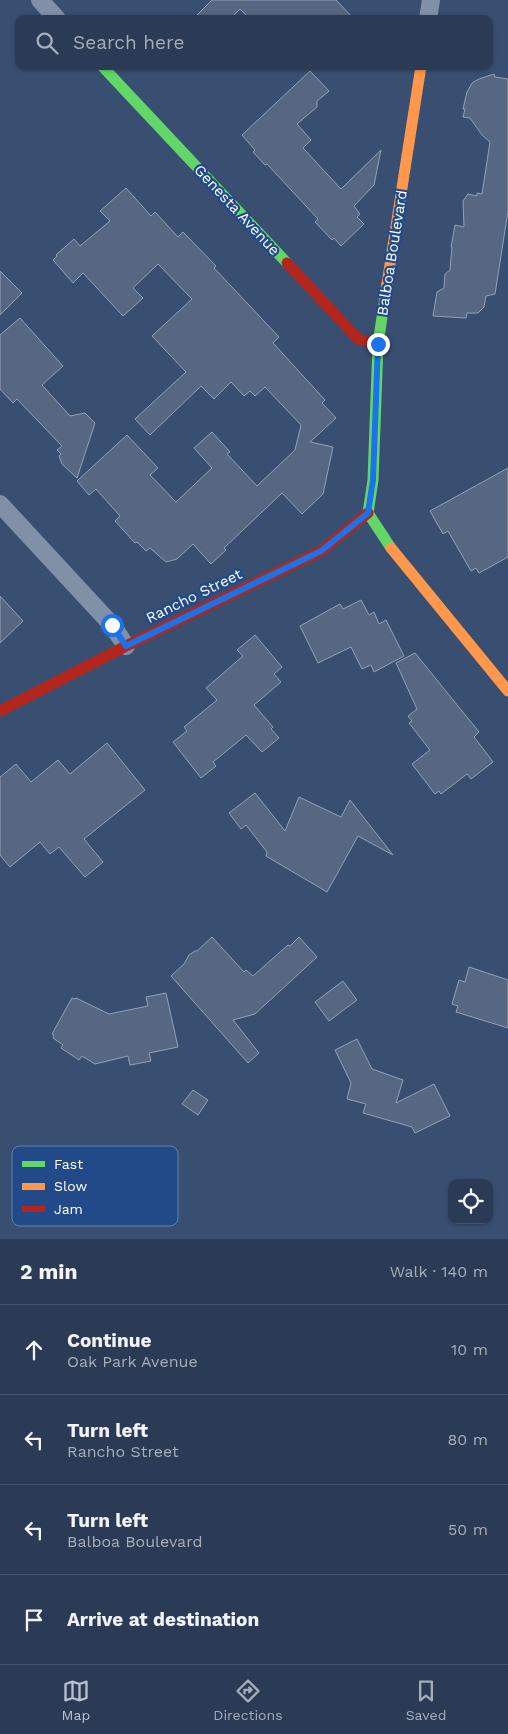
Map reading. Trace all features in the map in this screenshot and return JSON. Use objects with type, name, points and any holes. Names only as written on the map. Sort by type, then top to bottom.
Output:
[{"type":"street","points":[[40,0],[53,15]]},
{"type":"street","points":[[429,15],[431,0]]},
{"type":"street","name":"Genesta Avenue","points":[[106,70],[358,339],[378,344]]},
{"type":"street","name":"Balboa Boulevard","points":[[368,513],[373,480],[378,344],[420,70]]},
{"type":"street","points":[[0,504],[112,625],[126,646]]},
{"type":"street","points":[[368,513],[389,546],[508,691]]},
{"type":"street","name":"Rancho Street","points":[[0,710],[321,551],[368,513]]},
{"type":"building","points":[[212,0],[336,0],[350,15],[246,15],[240,9],[234,15],[197,15]]},
{"type":"building","points":[[310,71],[329,91],[317,101],[317,107],[297,124],[311,140],[303,148],[341,189],[381,150],[374,185],[354,206],[360,214],[357,217],[364,224],[341,246],[334,238],[332,240],[315,222],[318,219],[267,164],[265,165],[253,152],[255,150],[242,135]]},
{"type":"building","points":[[494,74],[495,77],[508,79],[508,211],[495,294],[486,296],[484,307],[478,313],[467,313],[466,318],[433,316],[437,292],[444,288],[445,274],[450,270],[451,247],[455,225],[464,227],[463,201],[468,194],[477,196],[477,193],[482,194],[490,142],[482,135],[470,118],[463,117],[467,92],[472,83]]},
{"type":"building","points":[[126,188],[151,216],[155,212],[178,237],[183,232],[216,266],[214,268],[279,337],[273,343],[325,400],[322,403],[336,418],[310,442],[333,447],[323,494],[302,514],[282,493],[224,548],[226,550],[211,564],[193,544],[177,559],[166,562],[150,548],[146,551],[137,542],[135,543],[115,521],[120,516],[96,489],[89,495],[77,481],[127,435],[158,468],[150,475],[176,502],[212,468],[194,448],[212,432],[230,452],[227,454],[257,486],[295,450],[301,425],[265,387],[255,396],[250,391],[244,396],[231,382],[214,399],[201,386],[150,435],[135,419],[186,372],[152,336],[192,299],[158,264],[133,288],[143,298],[123,316],[83,273],[73,283],[53,260],[74,239],[80,246],[110,221],[100,211]]},
{"type":"building","points":[[0,271],[22,293],[0,315]]},
{"type":"building","points":[[20,318],[63,366],[42,385],[70,416],[85,413],[95,423],[77,478],[62,464],[59,456],[61,454],[57,450],[62,446],[17,399],[13,403],[0,389],[0,335]]},
{"type":"building","points":[[508,468],[508,557],[479,573],[476,568],[471,571],[448,531],[443,534],[430,511]]},
{"type":"building","points":[[0,596],[23,621],[0,643]]},
{"type":"building","points":[[361,600],[369,615],[374,612],[379,624],[386,620],[404,656],[374,672],[371,665],[362,669],[351,647],[318,663],[300,626],[340,604],[343,609]]},
{"type":"building","points":[[255,635],[282,667],[274,674],[281,682],[254,705],[273,727],[271,729],[279,738],[262,752],[246,735],[213,762],[216,766],[201,778],[173,742],[187,731],[184,727],[217,700],[206,688],[243,656],[237,650]]},
{"type":"building","points":[[415,653],[479,732],[474,737],[493,762],[471,779],[467,774],[441,794],[439,791],[435,794],[412,764],[430,750],[409,723],[412,721],[408,716],[417,709],[396,663]]},
{"type":"building","points":[[107,743],[145,790],[84,839],[103,862],[85,877],[59,847],[50,854],[40,842],[10,867],[0,855],[0,777],[16,764],[31,782],[58,760],[70,774]]},
{"type":"building","points":[[255,793],[285,831],[299,797],[341,817],[350,800],[393,855],[358,836],[327,892],[266,856],[267,852],[246,825],[241,829],[229,813]]},
{"type":"building","points":[[212,937],[244,972],[246,970],[253,976],[299,937],[317,957],[255,1014],[233,1020],[259,1053],[248,1063],[171,976],[184,964],[189,955],[197,951]]},
{"type":"building","points":[[469,967],[508,980],[508,1028],[456,1012],[458,1006],[452,1004],[459,980],[465,982]]},
{"type":"building","points":[[343,981],[357,1000],[329,1021],[315,1002]]},
{"type":"building","points":[[166,993],[178,1047],[149,1053],[151,1061],[130,1065],[128,1056],[95,1064],[82,1056],[79,1060],[61,1048],[63,1045],[53,1038],[54,1035],[52,1034],[72,998],[76,998],[109,1014],[148,1006],[146,997]]},
{"type":"building","points":[[357,1039],[372,1069],[403,1080],[396,1103],[434,1084],[450,1116],[415,1133],[412,1127],[363,1113],[366,1104],[347,1099],[351,1083],[335,1050]]},
{"type":"building","points":[[193,1090],[208,1100],[198,1115],[182,1104]]},
{"type":"traffic: fast","points":[[106,70],[287,263]]},
{"type":"traffic: fast","points":[[387,284],[378,344],[373,480],[368,513],[391,548]]},
{"type":"traffic: slow","points":[[387,284],[420,70]]},
{"type":"traffic: slow","points":[[391,548],[508,691]]},
{"type":"traffic: jam","points":[[287,263],[358,339],[378,344]]},
{"type":"traffic: jam","points":[[0,711],[126,646],[321,551],[368,513]]},
{"type":"route","points":[[112,625],[126,646],[321,551],[368,513],[373,480],[378,344]]}]
